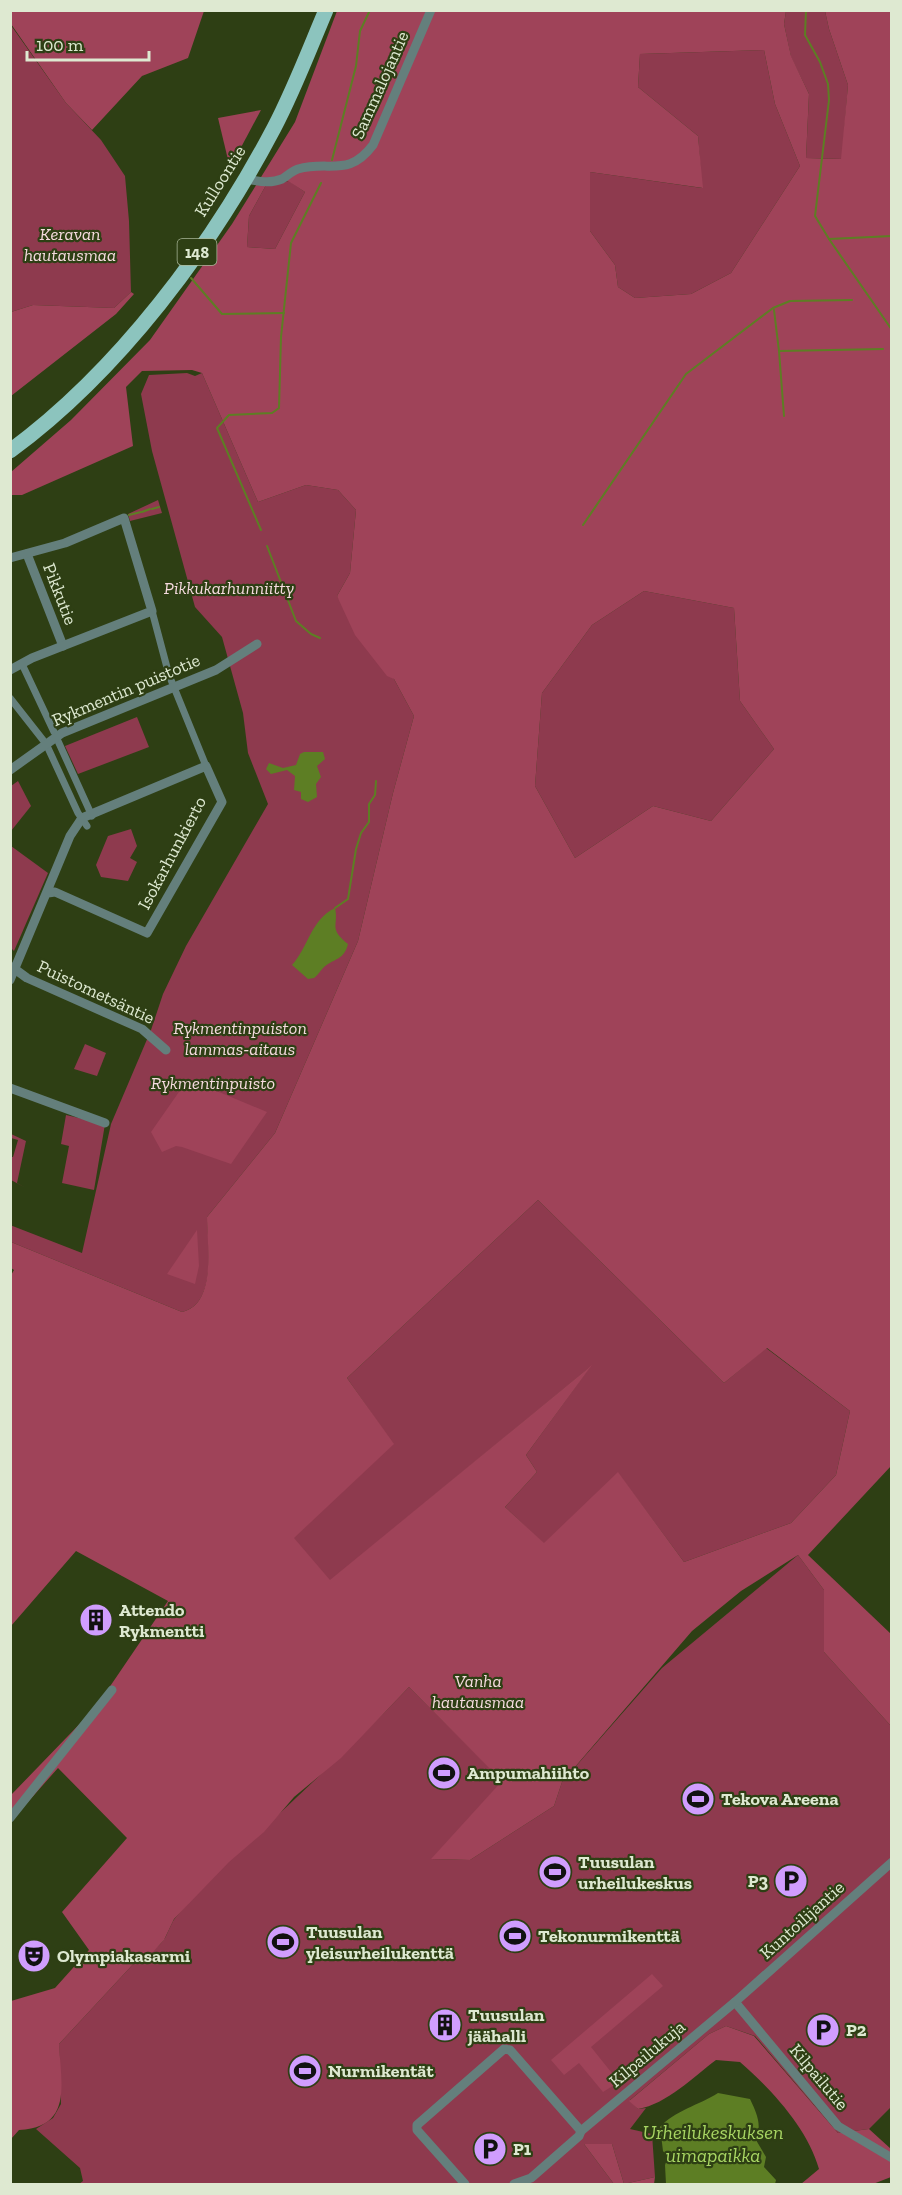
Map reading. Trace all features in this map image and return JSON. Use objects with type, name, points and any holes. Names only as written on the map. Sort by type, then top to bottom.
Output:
[{"type":"main road","name":"Kulloontie","points":[[10,451],[79,392],[136,331],[208,236],[246,179],[288,99],[326,10]]},
{"type":"street","name":"Sammalojantie","points":[[246,179],[265,183],[280,180],[297,170],[351,165],[363,159],[373,145],[432,10]]},
{"type":"street","points":[[10,558],[65,543],[124,518],[174,688],[206,766]]},
{"type":"street","name":"Pikkutie","points":[[27,554],[63,646]]},
{"type":"street","points":[[10,670],[22,663],[152,611]]},
{"type":"street","name":"Rykmentin puistotie","points":[[10,770],[62,733],[231,663],[256,644]]},
{"type":"street","points":[[22,663],[54,732]]},
{"type":"street","points":[[10,698],[43,740]]},
{"type":"street","points":[[58,741],[89,817]]},
{"type":"street","points":[[48,748],[89,817]]},
{"type":"street","name":"Isokarhunkierto","points":[[48,893],[58,893],[147,933],[222,802],[206,766],[89,817]]},
{"type":"street","points":[[10,980],[13,967],[48,893],[70,836],[89,817]]},
{"type":"street","name":"Puistometsäntie","points":[[13,967],[27,978],[142,1029],[166,1050]]},
{"type":"street","points":[[10,1088],[105,1123]]},
{"type":"street","points":[[10,1818],[112,1690]]},
{"type":"street","name":"Kuntoilijantie","points":[[735,2002],[891,1862]]},
{"type":"street","name":"Kilpailukuja","points":[[515,2183],[531,2178],[579,2136],[581,2130],[735,2002]]},
{"type":"street","name":"Kilpailutie","points":[[735,2002],[838,2126],[891,2158]]},
{"type":"street","points":[[465,2184],[417,2130],[417,2124],[504,2049],[510,2050],[581,2130]]},
{"type":"green space","points":[[10,11],[204,11],[188,58],[142,76],[92,130],[66,103],[11,24]]},
{"type":"green space","name":"Vanha hautausmaa","points":[[337,11],[786,11],[784,24],[791,56],[809,94],[806,158],[841,159],[848,85],[825,11],[891,11],[891,1466],[808,1555],[891,1634],[891,1726],[824,1652],[824,1590],[798,1555],[741,1591],[692,1631],[562,1782],[554,1806],[470,1860],[431,1859],[502,1781],[409,1687],[341,1758],[294,1797],[264,1832],[229,1862],[174,1919],[164,1940],[153,1952],[137,1960],[59,2044],[61,2088],[56,2112],[48,2121],[36,2127],[19,2130],[11,2139],[11,2001],[55,1988],[89,1950],[62,1912],[127,1838],[58,1768],[11,1821],[11,1795],[96,1707],[168,1601],[76,1551],[11,1626],[10,1277],[14,1270],[11,1268],[11,1242],[182,1312],[193,1307],[201,1298],[208,1272],[207,1217],[275,1133],[358,941],[414,716],[394,679],[387,676],[355,635],[337,596],[350,573],[356,510],[338,490],[306,485],[258,502],[202,373],[192,370],[142,371],[126,387],[133,446],[22,495],[11,495],[11,472],[71,420],[150,340],[232,224],[295,122]],"holes":[[[764,50],[775,104],[800,166],[731,273],[691,294],[635,298],[618,287],[615,265],[590,231],[590,172],[703,188],[698,136],[638,87],[640,54]],[[288,181],[305,192],[275,249],[247,247],[249,216],[266,185]],[[644,591],[734,608],[740,701],[774,749],[711,821],[653,806],[575,858],[535,786],[542,693],[592,625]],[[538,1200],[724,1383],[767,1348],[850,1411],[836,1475],[791,1523],[684,1562],[618,1472],[544,1543],[505,1507],[537,1472],[526,1455],[592,1365],[330,1580],[294,1538],[394,1444],[347,1378]]]},
{"type":"green space","points":[[786,11],[825,11],[848,85],[842,159],[806,158],[809,94],[791,57],[784,24]]},
{"type":"green space","name":"Keravan hautausmaa","points":[[10,24],[66,103],[101,140],[125,176],[131,292],[114,308],[33,305],[11,312]]},
{"type":"green space","points":[[764,50],[775,104],[800,166],[731,273],[691,294],[635,298],[618,287],[615,265],[590,231],[590,172],[702,188],[698,136],[638,87],[640,54]]},
{"type":"green space","points":[[261,110],[230,168],[218,118]]},
{"type":"green space","points":[[289,181],[305,192],[275,249],[247,247],[249,216],[266,185]]},
{"type":"green space","points":[[131,292],[134,294],[116,314],[11,396],[11,312],[33,305],[114,308]]},
{"type":"green space","points":[[187,373],[195,376],[202,373],[258,502],[306,485],[338,490],[356,510],[350,573],[337,596],[394,679],[414,716],[358,941],[275,1133],[207,1217],[209,1257],[206,1286],[201,1298],[193,1307],[182,1312],[11,1242],[10,1225],[82,1253],[111,1124],[151,1030],[163,994],[186,946],[268,804],[248,753],[243,713],[222,637],[195,607],[152,451],[141,394],[149,375]]},
{"type":"green space","points":[[158,500],[162,513],[130,521],[128,514]]},
{"type":"green space","points":[[644,591],[734,608],[740,701],[774,749],[711,821],[653,806],[575,858],[535,786],[542,693],[592,625]]},
{"type":"green space","points":[[137,717],[149,747],[78,774],[65,746]]},
{"type":"green space","points":[[18,781],[31,806],[11,831],[11,786]]},
{"type":"green space","points":[[131,829],[137,846],[130,858],[137,862],[128,881],[101,877],[96,865],[108,836]]},
{"type":"green space","points":[[11,846],[48,873],[14,951],[10,947]]},
{"type":"green space","points":[[85,1044],[106,1053],[97,1076],[74,1069]]},
{"type":"green space","points":[[188,1079],[267,1112],[231,1164],[182,1147],[176,1146],[162,1152],[151,1132]]},
{"type":"green space","points":[[66,1115],[105,1124],[94,1190],[62,1183],[69,1146],[61,1144]]},
{"type":"green space","points":[[11,1134],[26,1141],[17,1183],[24,1187],[11,1180],[11,1157],[13,1157],[18,1140],[11,1138]]},
{"type":"green space","points":[[538,1200],[724,1383],[766,1348],[850,1411],[836,1475],[791,1523],[684,1562],[618,1473],[544,1544],[505,1507],[537,1472],[526,1455],[590,1367],[330,1581],[293,1538],[393,1444],[347,1378]]},
{"type":"green space","points":[[197,1230],[199,1266],[195,1284],[167,1274]]},
{"type":"green space","name":"Tuusulan urheilukeskus","points":[[798,1555],[824,1590],[824,1652],[891,1726],[891,2107],[869,2129],[838,2133],[755,2036],[726,2026],[709,2034],[630,2100],[638,2109],[646,2108],[630,2129],[652,2134],[655,2177],[624,2184],[612,2144],[584,2144],[614,2184],[79,2184],[83,2181],[80,2168],[36,2129],[53,2118],[61,2104],[59,2044],[137,1960],[160,1945],[176,1917],[229,1861],[343,1754],[409,1687],[503,1781],[432,1859],[470,1860],[554,1806],[562,1782],[662,1668]]},
{"type":"green space","points":[[652,1974],[663,1986],[591,2047],[619,2082],[603,2092],[579,2063],[564,2075],[551,2060]]},
{"type":"green space","points":[[726,2026],[754,2036],[838,2133],[869,2129],[891,2149],[891,2177],[873,2184],[801,2184],[819,2169],[814,2154],[797,2125],[776,2097],[740,2062],[716,2060],[669,2096],[649,2106],[638,2109],[629,2101],[709,2034]]},
{"type":"green space","points":[[584,2144],[612,2144],[624,2184],[614,2184]]},
{"type":"green space","points":[[655,2177],[654,2184],[624,2184]]},
{"type":"water","points":[[323,752],[325,759],[317,766],[321,777],[316,784],[317,797],[308,802],[301,799],[301,792],[294,790],[295,776],[287,770],[271,774],[266,769],[269,763],[283,768],[296,765],[300,754]]},
{"type":"water","points":[[335,908],[336,930],[348,944],[342,956],[324,967],[314,978],[308,979],[292,965],[320,919]]},
{"type":"water","name":"Urheilukeskuksen uimapaikka","points":[[718,2093],[750,2099],[759,2124],[756,2140],[766,2157],[764,2167],[776,2180],[775,2184],[666,2184],[665,2165],[668,2157],[663,2151],[660,2127],[679,2112]]},
{"type":"waterway","points":[[332,160],[356,66],[360,31],[370,10]]},
{"type":"waterway","points":[[806,10],[805,35],[820,62],[828,84],[829,100],[815,216],[829,239],[892,236]]},
{"type":"waterway","points":[[261,530],[217,428],[229,415],[272,413],[279,408],[281,337],[291,243],[321,183]]},
{"type":"waterway","points":[[829,239],[892,330]]},
{"type":"waterway","points":[[191,278],[222,314],[284,313]]},
{"type":"waterway","points":[[583,525],[686,374],[773,308],[790,301],[852,300]]},
{"type":"waterway","points":[[774,310],[779,351]]},
{"type":"waterway","points":[[784,416],[779,351],[883,349]]},
{"type":"waterway","points":[[152,509],[159,507]]},
{"type":"waterway","points":[[142,512],[150,509]]},
{"type":"waterway","points":[[129,515],[141,512]]},
{"type":"waterway","points":[[267,546],[296,621],[311,634],[320,638]]},
{"type":"waterway","points":[[335,908],[348,899],[356,849],[361,833],[369,822],[369,804],[375,795],[376,781]]},
{"type":"place","name":"Attendo Rykmentti","points":[[96,1620]]},
{"type":"place","name":"Ampumahiihto","points":[[444,1773]]},
{"type":"place","name":"Tekova Areena","points":[[698,1799]]},
{"type":"place","name":"Tuusulan urheilukeskus","points":[[555,1872]]},
{"type":"place","name":"P3","points":[[791,1881]]},
{"type":"place","name":"Tekonurmikenttä","points":[[515,1936]]},
{"type":"place","name":"Tuusulan yleisurheilukenttä","points":[[283,1942]]},
{"type":"place","name":"Olympiakasarmi","points":[[34,1956]]},
{"type":"place","name":"Tuusulan jäähalli","points":[[445,2025]]},
{"type":"place","name":"P2","points":[[823,2030]]},
{"type":"place","name":"Nurmikentät","points":[[305,2071]]},
{"type":"place","name":"P1","points":[[490,2149]]},
{"type":"park label","name":"Pikkukarhunniitty","points":[[229,588]]},
{"type":"park label","name":"Rykmentinpuiston lammas-aitaus","points":[[240,1038]]},
{"type":"park label","name":"Rykmentinpuisto","points":[[213,1083]]}]
